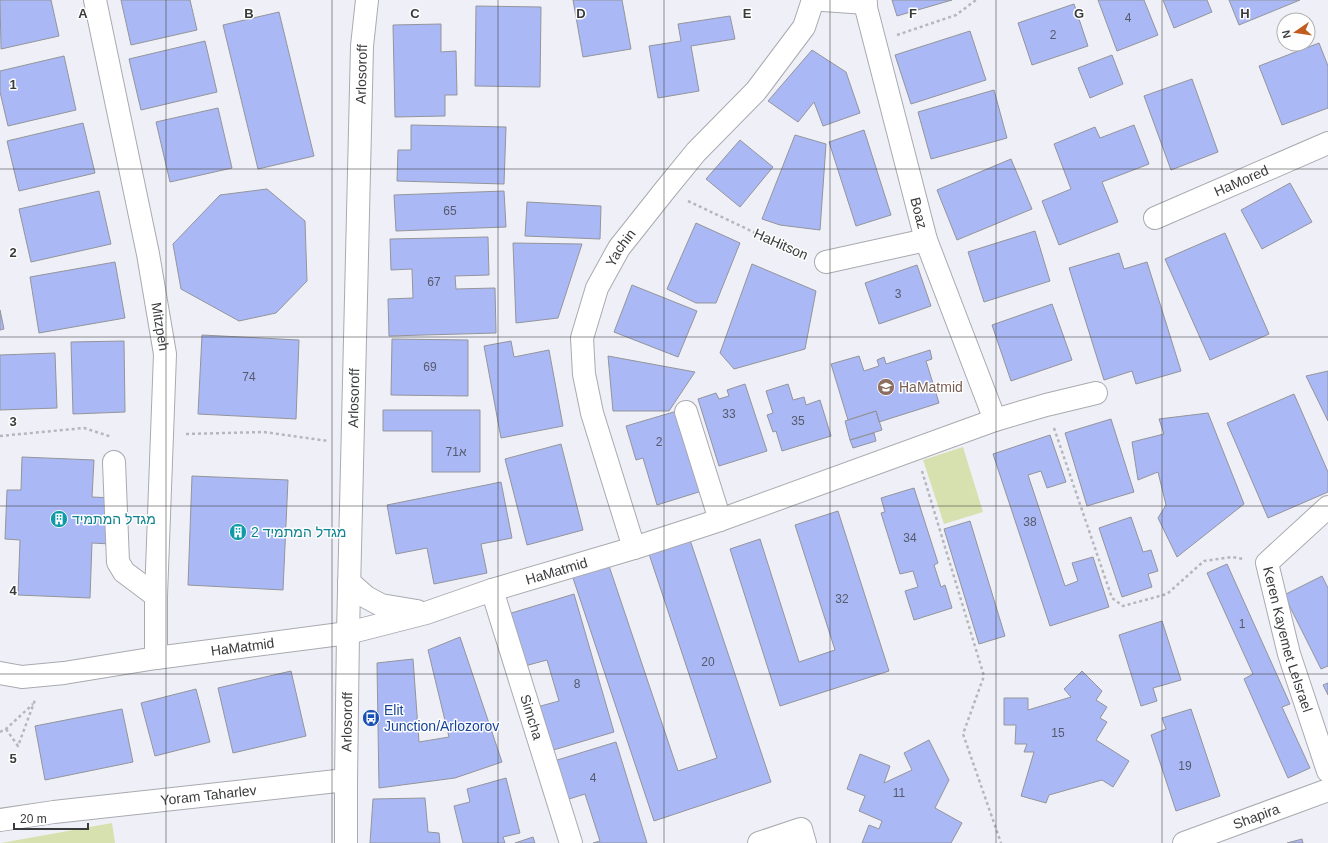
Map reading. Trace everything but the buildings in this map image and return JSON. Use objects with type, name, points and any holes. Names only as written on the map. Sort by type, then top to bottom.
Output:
[{"type":"street","name":"Mitzpeh","points":[[95,0],[148,254],[165,354],[156,596],[156,658]]},
{"type":"street","name":"Arlosoroff","points":[[346,843],[349,582],[362,46],[368,0]]},
{"type":"street","name":"Yachin","points":[[634,548],[592,413],[584,374],[582,338],[597,288],[619,248],[665,190],[696,152],[756,91],[804,27],[813,0]]},
{"type":"street","points":[[823,0],[865,2]]},
{"type":"street","name":"Boaz","points":[[865,2],[926,240],[995,420]]},
{"type":"street","name":"HaMored","points":[[1155,218],[1328,143]]},
{"type":"street","name":"HaHitson","points":[[826,262],[926,240]]},
{"type":"street","name":"HaMatmid","points":[[0,673],[22,677],[41,675],[156,658],[348,633],[426,612],[492,590],[634,548],[720,520],[995,420],[1046,404],[1096,394]]},
{"type":"street","points":[[686,412],[720,520]]},
{"type":"street","points":[[114,462],[118,562],[124,572],[156,596]]},
{"type":"street","name":"Keren Kayemet LeIsrael","points":[[1328,507],[1267,564],[1289,654],[1328,771]]},
{"type":"street","points":[[349,582],[366,597],[381,605],[399,610],[426,612]]},
{"type":"street","name":"Simcha","points":[[492,590],[571,843]]},
{"type":"street","name":"Arlosoroff","points":[[339,843],[346,788]]},
{"type":"street","name":"Yoram Taharlev","points":[[0,820],[54,812],[346,788]]},
{"type":"street","name":"Shapira","points":[[1184,843],[1206,839],[1328,790]]},
{"type":"street","points":[[759,843],[801,829],[805,843]]},
{"type":"path","points":[[876,42],[956,15],[976,0]]},
{"type":"path","name":"HaHitson","points":[[665,190],[807,258],[826,262]]},
{"type":"path","points":[[1046,404],[1112,598],[1117,602],[1123,606],[1168,594],[1204,561],[1232,557],[1267,564]]},
{"type":"path","points":[[0,436],[84,428],[119,440]]},
{"type":"path","points":[[162,435],[264,432],[352,445]]},
{"type":"path","points":[[915,449],[984,676],[963,734],[1001,843]]},
{"type":"path","points":[[6,729],[18,746],[34,703],[41,675]]},
{"type":"path","points":[[0,732],[6,729],[34,703]]},
{"type":"green space","points":[[963,447],[983,512],[944,524],[923,460]]},
{"type":"green space","points":[[112,823],[115,843],[1,843]]},
{"type":"place","name":"HaMatmid","points":[[886,387]]},
{"type":"place","name":"מגדל המתמיד","points":[[59,519]]},
{"type":"place","name":"מגדל המתמיד 2","points":[[238,532]]},
{"type":"place","name":"Elit Junction/Arlozorov","points":[[371,718]]}]
